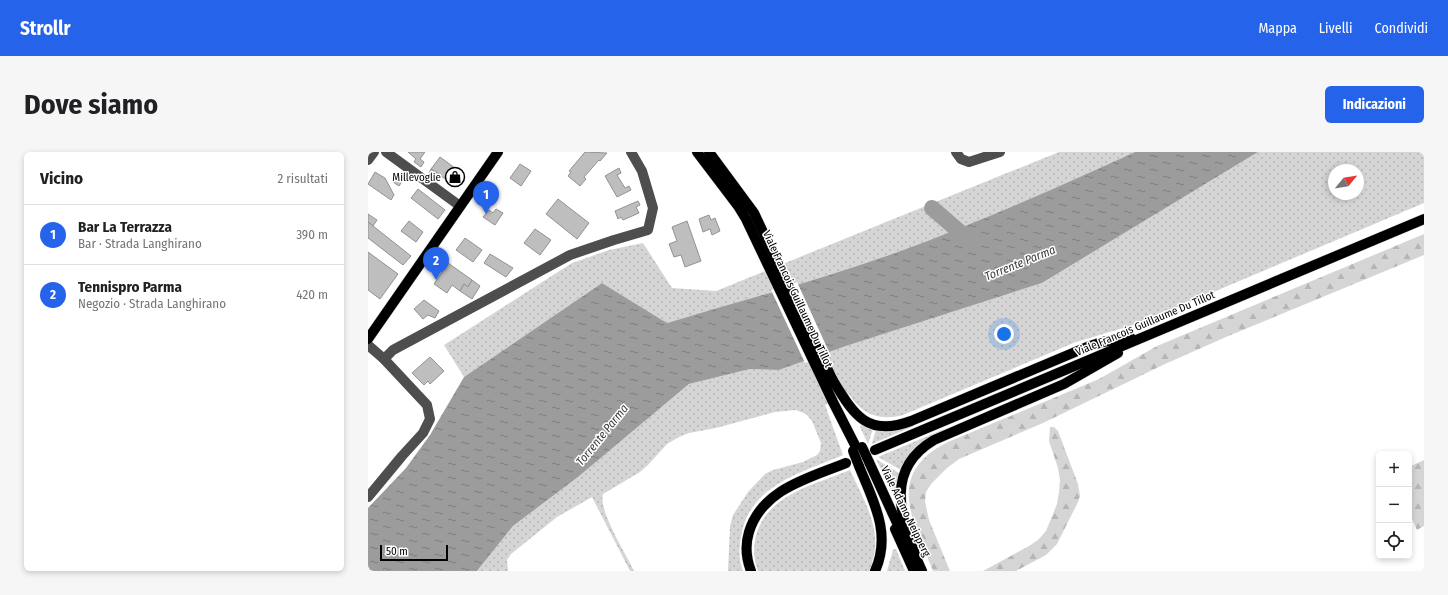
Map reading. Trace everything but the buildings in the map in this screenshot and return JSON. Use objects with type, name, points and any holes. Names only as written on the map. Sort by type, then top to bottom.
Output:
[{"type":"main road","points":[[368,339],[498,152]]},
{"type":"main road","name":"Viale Francois Guillaume Du Tillot","points":[[698,152],[766,249],[832,379],[852,439],[864,464]]},
{"type":"main road","name":"Viale Francois Guillaume Du Tillot","points":[[709,152],[750,206],[766,249],[838,399],[857,449]]},
{"type":"main road","name":"Viale Francois Guillaume Du Tillot","points":[[875,450],[1424,219]]},
{"type":"main road","points":[[838,399],[864,420],[878,426],[894,426],[910,421],[1087,347],[1102,342],[1145,336]]},
{"type":"main road","points":[[916,559],[904,521],[900,500],[901,485],[904,474],[918,452],[934,440],[1064,384],[1099,365],[1145,336]]},
{"type":"main road","points":[[751,571],[746,553],[749,534],[755,518],[766,503],[776,494],[789,487],[846,463]]},
{"type":"main road","points":[[864,464],[882,530],[882,552],[875,571]]},
{"type":"main road","name":"Viale Adamo Neipperg","points":[[864,464],[922,571]]},
{"type":"main road","name":"Viale Adamo Neipperg","points":[[864,464],[914,571]]},
{"type":"street","points":[[368,160],[374,152]]},
{"type":"street","points":[[386,152],[460,206]]},
{"type":"street","points":[[384,360],[393,350],[570,255],[648,230],[653,208],[642,171],[631,152]]},
{"type":"street","points":[[956,152],[961,159],[969,162],[994,153]]},
{"type":"street","points":[[368,345],[427,405],[430,419],[423,434],[402,456],[368,497]]},
{"type":"green space","points":[[1059,152],[1135,152],[1016,205],[895,253],[810,281],[667,323],[602,283],[464,377],[444,345],[572,263],[609,250],[643,243],[672,288],[716,291]]},
{"type":"green space","points":[[1258,152],[1424,152],[1424,203],[1140,323],[1076,342],[903,415],[894,417],[879,417],[872,415],[860,407],[849,394],[825,405],[843,455],[797,474],[782,482],[768,491],[757,502],[748,516],[742,532],[740,556],[743,571],[728,571],[730,526],[733,515],[748,492],[765,474],[773,470],[803,462],[817,455],[820,451],[821,443],[812,421],[806,414],[796,410],[775,412],[716,428],[689,433],[679,437],[667,444],[640,472],[603,494],[605,510],[609,521],[634,571],[630,571],[592,497],[557,517],[511,554],[507,560],[508,571],[477,571],[513,526],[578,477],[689,384],[750,369],[779,370],[846,346],[1042,283]]},
{"type":"green space","points":[[1424,234],[1424,255],[1226,337],[1165,364],[1043,423],[959,459],[947,468],[931,484],[926,492],[925,501],[929,520],[950,571],[933,571],[912,516],[909,499],[910,483],[916,468],[928,455],[948,442],[1099,379],[1157,346]]},
{"type":"green space","points":[[861,425],[873,429],[868,444],[860,427]]},
{"type":"green space","points":[[916,425],[872,444],[876,430],[896,430]]},
{"type":"green space","points":[[949,427],[920,444],[909,455],[901,470],[878,457]]},
{"type":"green space","points":[[1050,427],[1054,427],[1058,431],[1078,484],[1080,496],[1078,502],[1057,544],[1046,555],[1016,571],[983,571],[1029,546],[1038,540],[1046,531],[1057,504],[1060,480],[1058,468],[1049,441]]},
{"type":"green space","points":[[876,459],[899,473],[895,499]]},
{"type":"green space","points":[[1424,460],[1424,526],[1417,530],[1412,519],[1412,466]]},
{"type":"green space","points":[[850,470],[866,503],[873,526],[875,550],[872,562],[874,563],[871,571],[758,571],[754,556],[757,532],[763,519],[772,508],[783,499],[796,492]]},
{"type":"green space","points":[[895,549],[905,571],[887,571],[893,550]]},
{"type":"water","name":"Torrente Parma","points":[[1135,152],[1258,152],[1042,283],[846,346],[779,370],[750,369],[689,384],[578,477],[513,526],[477,571],[368,571],[368,508],[406,468],[430,435],[464,377],[602,283],[667,323],[810,281],[895,253],[1016,205]]},
{"type":"pier","points":[[797,282],[830,354],[805,363],[771,290]]},
{"type":"waterway","points":[[932,208],[961,233],[973,241]]},
{"type":"place","name":"Millevoglie","points":[[455,177]]},
{"type":"place","name":"Bar La Terrazza","points":[[486,214]]},
{"type":"place","name":"Tennispro Parma","points":[[436,280]]}]
